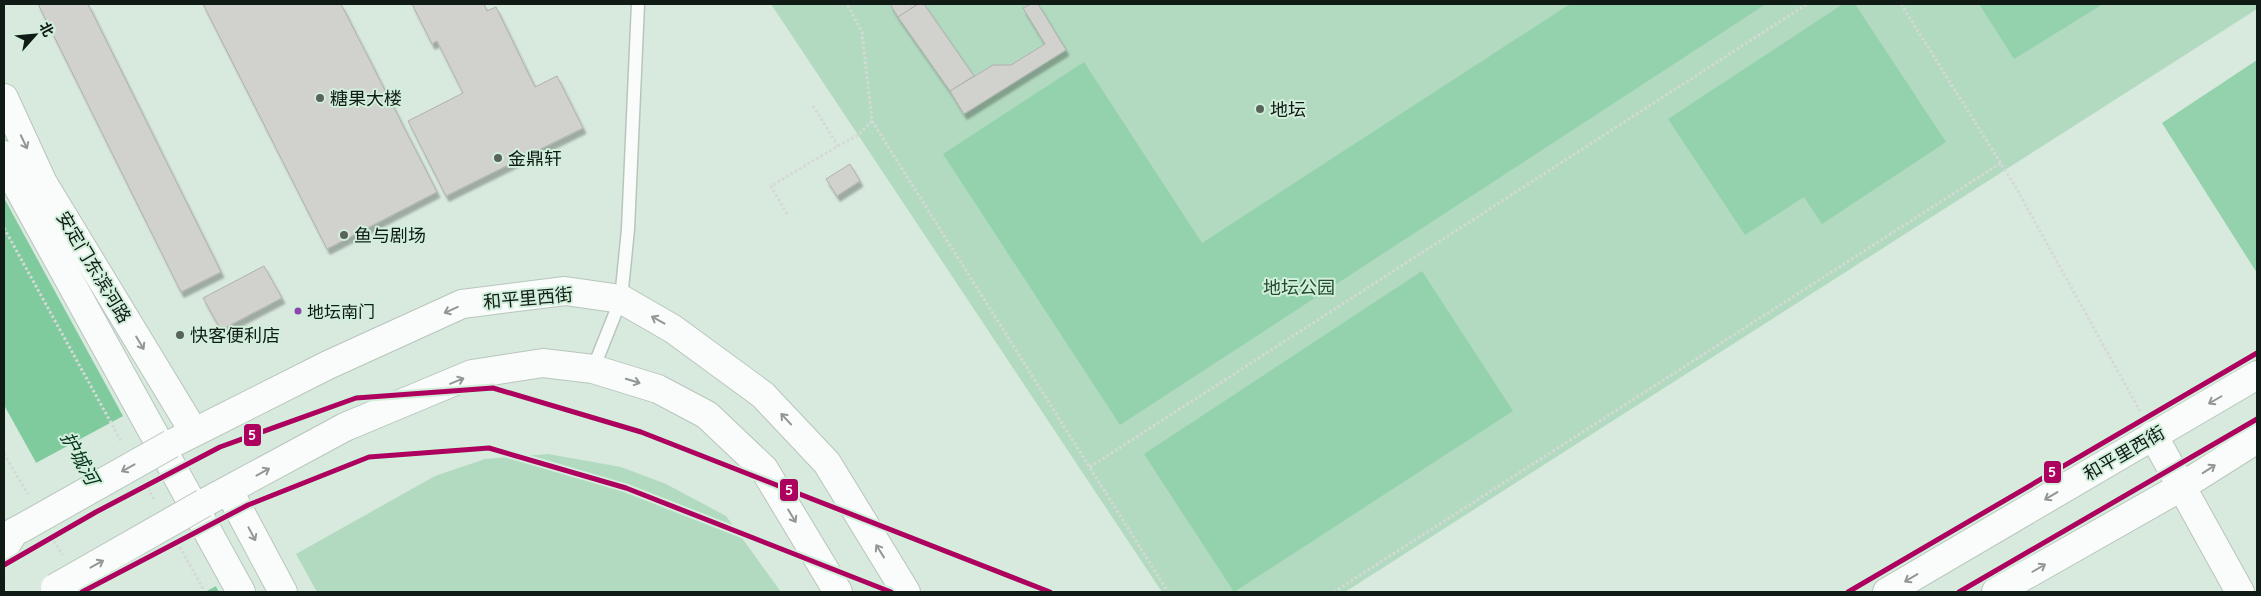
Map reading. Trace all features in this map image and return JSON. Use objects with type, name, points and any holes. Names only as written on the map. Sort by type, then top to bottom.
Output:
[{"type":"main road","name":"安定门东滨河路","points":[[4,98],[43,183],[182,438]]},
{"type":"main road","points":[[4,155],[13,178],[241,592]]},
{"type":"main road","name":"和平里西街","points":[[4,548],[14,532],[182,438],[328,366],[462,304],[565,291],[621,299],[673,329],[763,395],[827,463],[906,592]]},
{"type":"main road","points":[[51,590],[204,503],[345,427],[472,374],[543,363],[592,369],[658,389],[707,415],[764,469],[838,592]]},
{"type":"main road","name":"和平里西街","points":[[1887,592],[2257,376]]},
{"type":"main road","points":[[2153,436],[2240,592]]},
{"type":"main road","points":[[1996,592],[2181,487],[2257,438]]},
{"type":"main road","points":[[229,491],[283,592]]},
{"type":"lane","points":[[592,369],[621,299],[628,229],[638,4]]},
{"type":"path","points":[[847,4],[862,32],[872,121],[1168,592]]},
{"type":"path","points":[[1090,467],[1807,4]]},
{"type":"path","points":[[1901,4],[2002,163],[2153,436]]},
{"type":"path","points":[[812,104],[838,146]]},
{"type":"path","points":[[787,214],[771,186],[858,135],[872,121]]},
{"type":"path","points":[[1334,592],[2002,163]]},
{"type":"path","points":[[4,228],[122,441]]},
{"type":"path","points":[[145,483],[159,508]]},
{"type":"path","points":[[178,542],[205,592]]},
{"type":"green space","name":"地坛公园","points":[[771,4],[2257,4],[2257,9],[1345,592],[1162,592]]},
{"type":"green space","points":[[1570,4],[1766,4],[1120,425],[943,154],[1084,62],[1202,243]]},
{"type":"green space","points":[[1843,4],[1855,4],[1946,142],[1822,224],[1804,197],[1745,235],[1668,119]]},
{"type":"green space","points":[[1979,4],[2103,4],[2014,59]]},
{"type":"green space","points":[[2257,60],[2257,273],[2162,123]]},
{"type":"green space","points":[[1422,271],[1513,411],[1234,592],[1144,454]]},
{"type":"green space","points":[[548,454],[621,467],[666,484],[726,516],[781,592],[317,592],[296,554],[435,476],[485,459]]},
{"type":"water","name":"护城河","points":[[4,198],[219,592],[108,592],[4,405]]},
{"type":"pier","points":[[125,415],[218,585],[205,592],[105,592],[34,464]]},
{"type":"building","points":[[38,4],[88,4],[221,272],[181,292]]},
{"type":"building","name":"糖果大楼","points":[[203,4],[341,4],[437,192],[327,249]]},
{"type":"building","points":[[412,4],[484,4],[487,11],[496,7],[535,87],[557,76],[583,128],[446,196],[408,121],[463,93],[437,41],[432,44]]},
{"type":"building","points":[[890,4],[918,4],[898,17]]},
{"type":"building","points":[[918,4],[924,4],[974,76],[950,91],[898,17]]},
{"type":"building","points":[[1031,4],[1038,4],[1066,50],[964,114],[950,91],[993,65],[1011,65],[1045,44],[1023,8]]},
{"type":"building","points":[[850,164],[860,181],[837,196],[826,179]]},
{"type":"building","points":[[264,266],[282,298],[221,330],[203,298]]},
{"type":"transit line","name":"5","points":[[1848,592],[2257,353]]},
{"type":"transit line","name":"5","points":[[4,565],[96,512],[220,447],[356,398],[493,388],[641,432],[1050,592]]},
{"type":"transit line","name":"5","points":[[1959,592],[2257,419]]},
{"type":"transit line","name":"5","points":[[82,592],[248,505],[369,457],[489,448],[626,488],[891,592]]},
{"type":"place","name":"糖果大楼","points":[[320,98]]},
{"type":"place","name":"地坛","points":[[1260,109]]},
{"type":"place","name":"金鼎轩","points":[[498,158]]},
{"type":"place","name":"鱼与剧场","points":[[344,235]]},
{"type":"place","name":"地坛南门","points":[[298,311]]},
{"type":"place","name":"快客便利店","points":[[180,335]]}]
